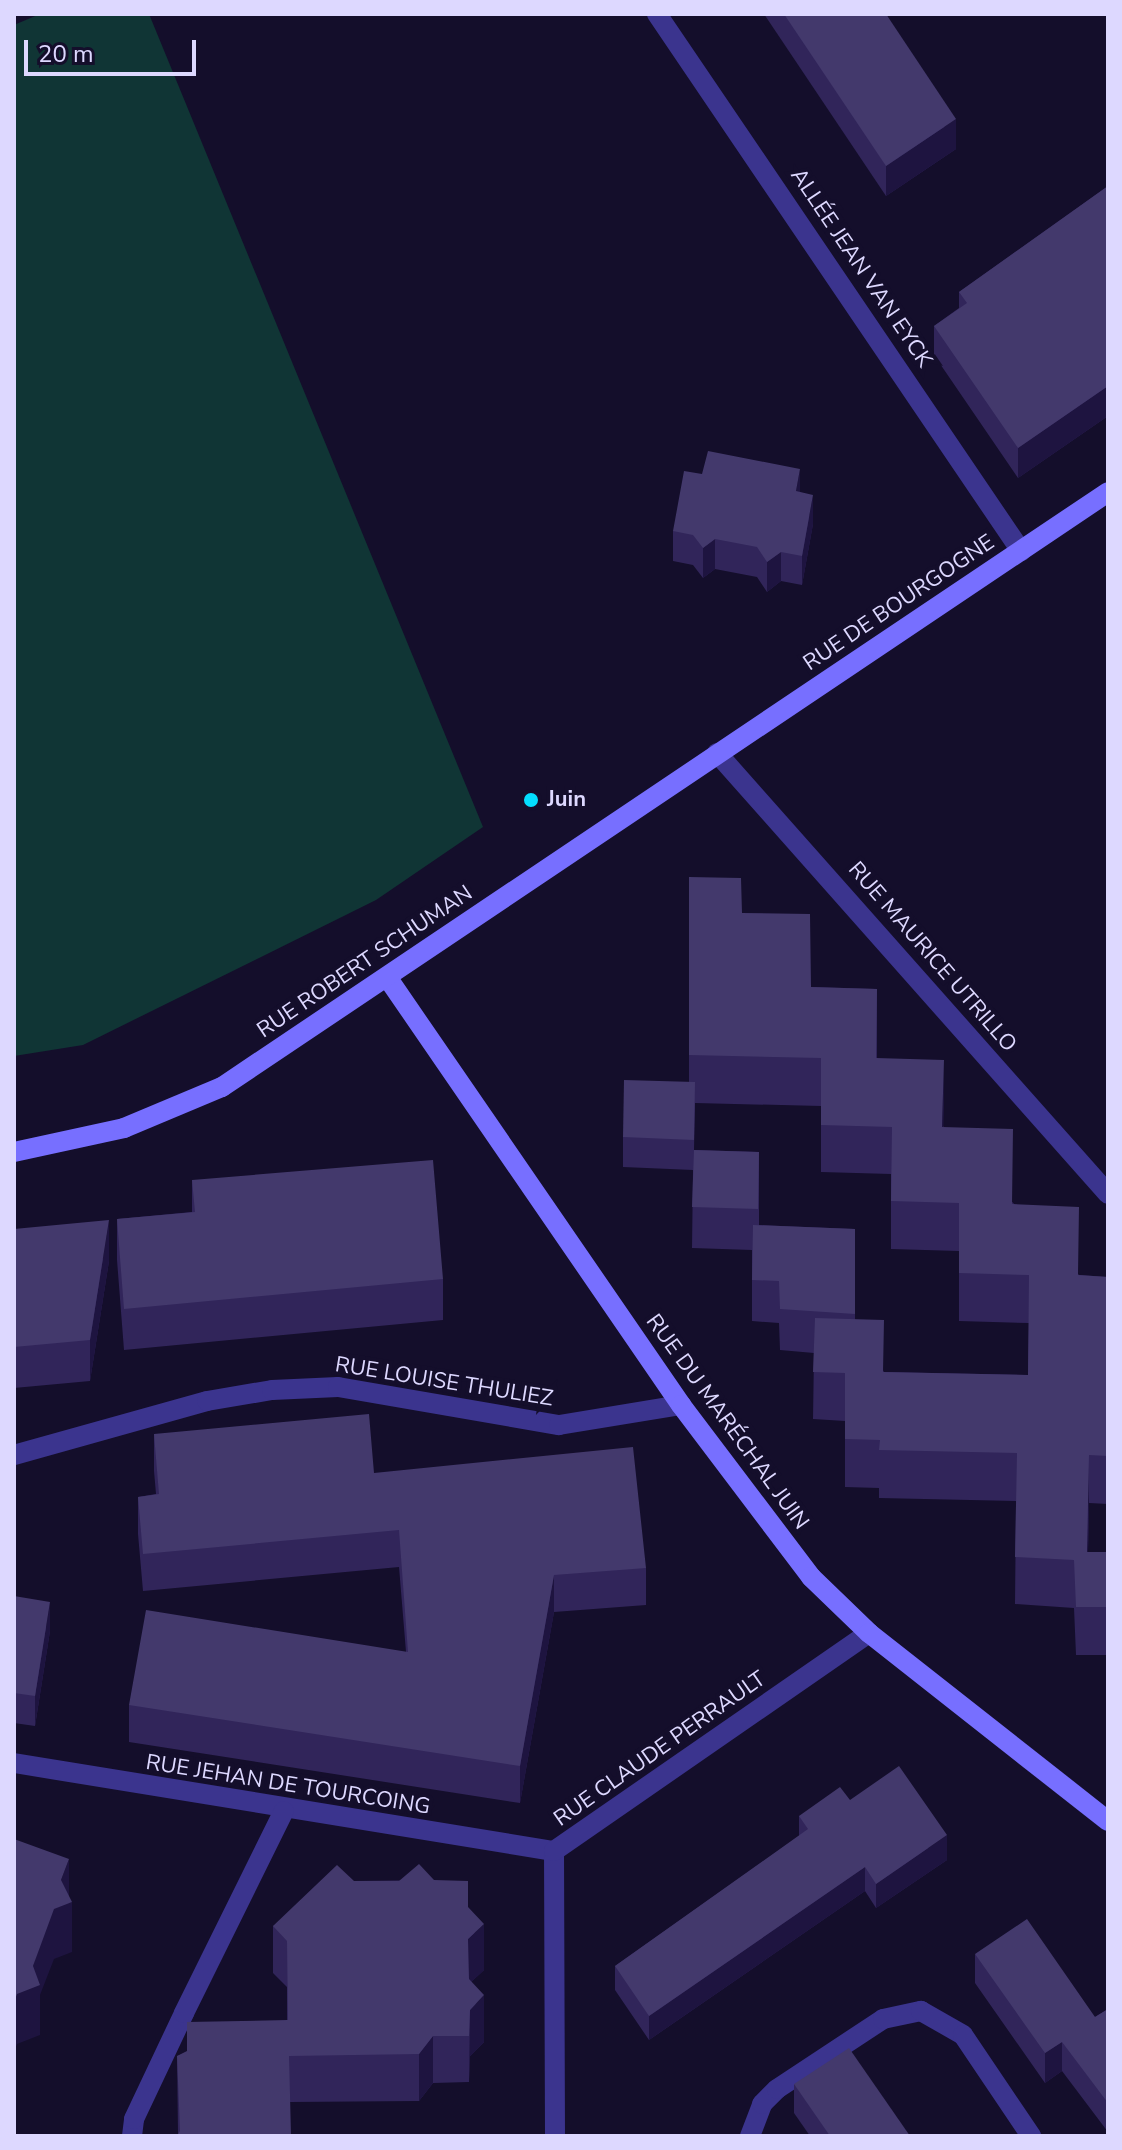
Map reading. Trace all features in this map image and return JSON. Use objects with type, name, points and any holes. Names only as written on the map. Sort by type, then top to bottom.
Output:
[{"type":"street","name":"ALLÉE JEAN VAN EYCK","points":[[657,14],[1021,551]]},
{"type":"street","name":"RUE DE BOURGOGNE","points":[[717,753],[1108,492]]},
{"type":"street","name":"RUE ROBERT SCHUMAN","points":[[14,1152],[124,1128],[196,1101],[387,977],[717,753]]},
{"type":"street","name":"RUE MAURICE UTRILLO","points":[[717,753],[1108,1194]]},
{"type":"street","name":"RUE DU MARÉCHAL JUIN","points":[[387,977],[681,1405],[811,1577],[869,1633],[1108,1821]]},
{"type":"street","name":"RUE LOUISE THULIEZ","points":[[14,1455],[207,1401],[272,1390],[338,1387],[559,1425],[681,1405]]},
{"type":"street","name":"RUE CLAUDE PERRAULT","points":[[555,2136],[554,1851],[869,1633]]},
{"type":"street","name":"RUE JEHAN DE TOURCOING","points":[[14,1763],[284,1811],[554,1851]]},
{"type":"street","points":[[132,2136],[153,2080],[284,1811]]},
{"type":"street","points":[[750,2136],[762,2104],[777,2089],[883,2019],[921,2011],[963,2035],[1031,2136]]},
{"type":"green space","points":[[40,14],[149,14],[483,827],[376,900],[83,1045],[14,1056],[14,25]]},
{"type":"building","points":[[784,14],[886,14],[956,119],[886,166]]},
{"type":"building","points":[[1108,186],[1108,386],[1018,448],[934,326],[967,303],[959,292]]},
{"type":"building","points":[[708,451],[800,469],[796,491],[813,495],[802,556],[781,552],[767,562],[757,547],[715,539],[703,548],[693,535],[673,531],[684,471],[702,474]]},
{"type":"building","points":[[689,877],[741,878],[742,913],[810,914],[811,987],[877,989],[876,1058],[944,1060],[942,1127],[1013,1129],[1012,1204],[1079,1207],[1078,1275],[1108,1277],[1108,1456],[1089,1455],[1087,1552],[1108,1552],[1108,1607],[1076,1607],[1074,1560],[1015,1557],[1017,1453],[879,1450],[880,1440],[845,1439],[845,1373],[813,1372],[815,1318],[884,1320],[883,1372],[1028,1375],[1029,1275],[959,1273],[959,1203],[891,1201],[892,1127],[821,1125],[821,1058],[689,1055]]},
{"type":"building","points":[[624,1080],[695,1082],[694,1140],[623,1137]]},
{"type":"building","points":[[694,1150],[759,1152],[758,1209],[692,1207]]},
{"type":"building","points":[[433,1160],[443,1279],[124,1309],[117,1219],[195,1212],[192,1180]]},
{"type":"building","points":[[109,1220],[90,1340],[14,1347],[14,1229]]},
{"type":"building","points":[[753,1225],[855,1229],[855,1314],[780,1309],[779,1281],[752,1280]]},
{"type":"building","points":[[369,1414],[374,1473],[633,1447],[646,1568],[554,1575],[520,1766],[129,1705],[146,1610],[408,1652],[399,1530],[143,1554],[138,1497],[159,1494],[154,1434]]},
{"type":"building","points":[[14,1596],[50,1602],[35,1696],[14,1693]]},
{"type":"building","points":[[899,1766],[947,1835],[876,1884],[865,1867],[649,2016],[615,1966],[808,1829],[799,1816],[840,1787],[850,1800]]},
{"type":"building","points":[[14,1839],[69,1859],[61,1880],[72,1902],[54,1909],[33,1966],[40,1985],[17,1994],[14,2003]]},
{"type":"building","points":[[419,1864],[434,1880],[468,1881],[468,1907],[484,1924],[468,1939],[469,1979],[484,1995],[470,2010],[469,2036],[433,2036],[419,2054],[289,2056],[292,2136],[177,2136],[180,2131],[177,2056],[187,2051],[187,2022],[288,2020],[287,1941],[273,1926],[337,1865],[354,1881],[399,1881]]},
{"type":"building","points":[[1027,1919],[1095,2017],[1108,2009],[1108,2103],[1062,2042],[1045,2053],[975,1954]]},
{"type":"building","points":[[849,2048],[910,2136],[830,2136],[794,2084]]},
{"type":"place","name":"Juin","points":[[531,800]]}]
